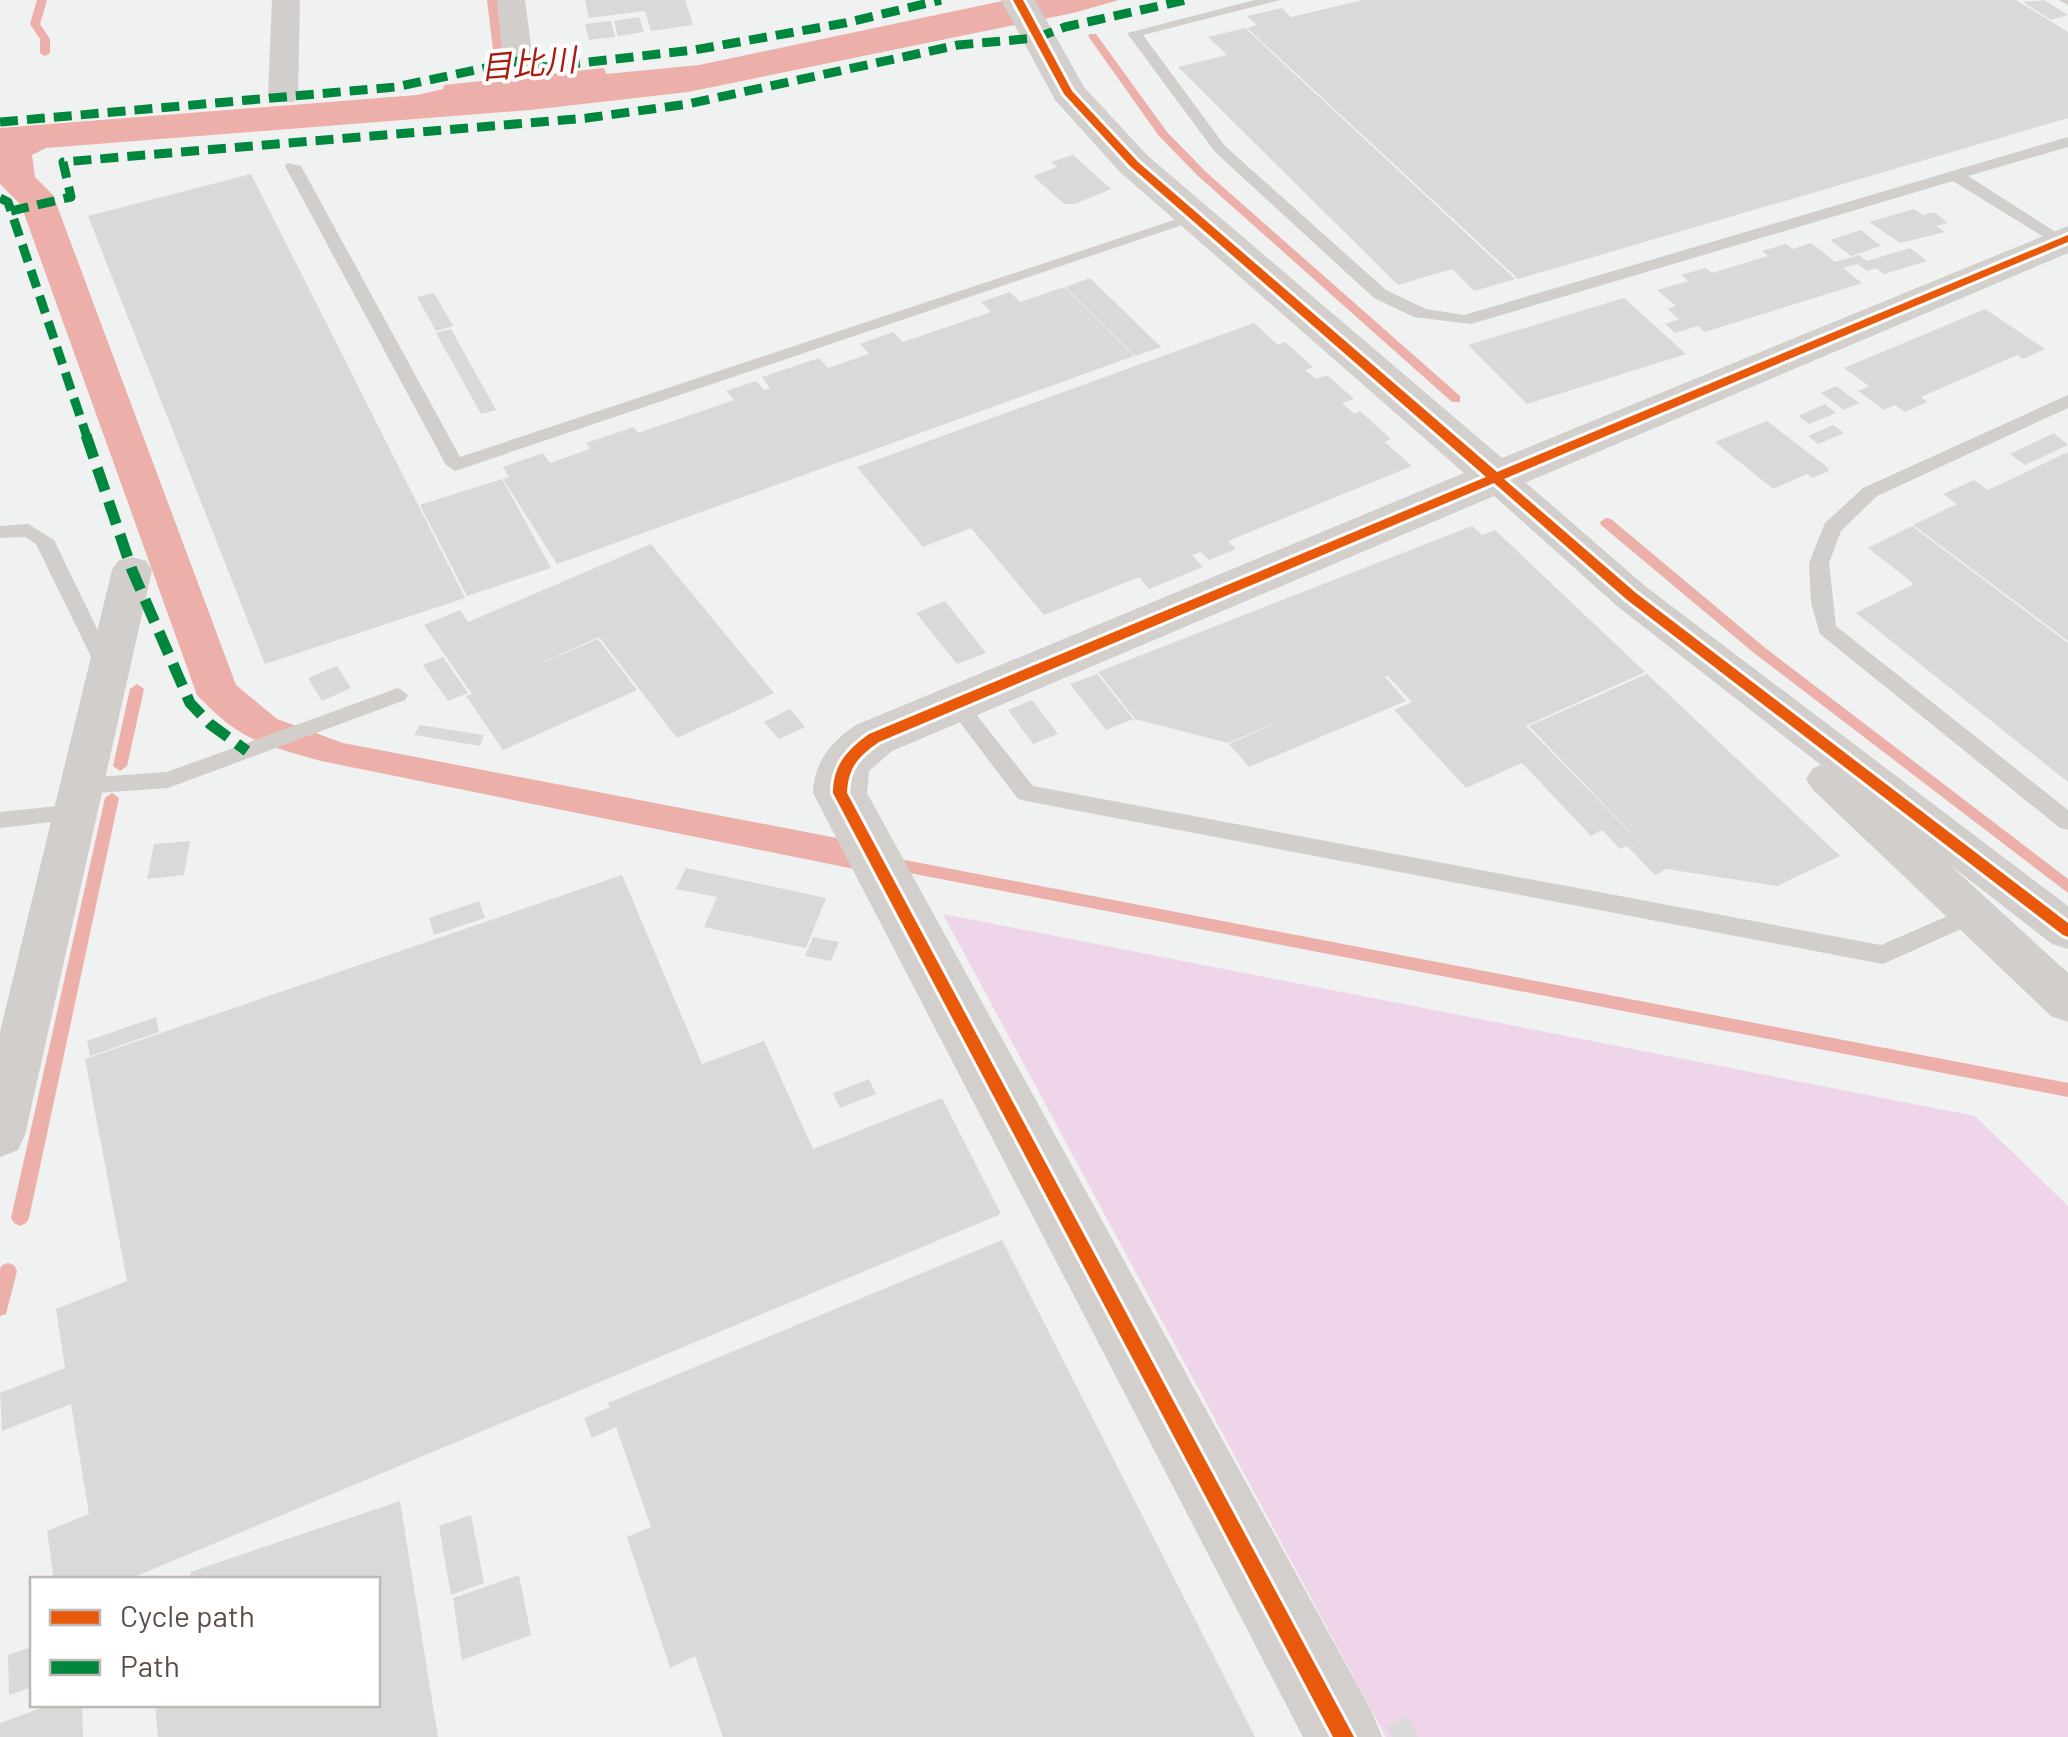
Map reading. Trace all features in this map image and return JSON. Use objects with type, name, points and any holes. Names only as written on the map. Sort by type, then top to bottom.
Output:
[{"type":"street","points":[[283,96],[286,0]]},
{"type":"street","points":[[511,0],[518,62]]},
{"type":"street","points":[[1025,15],[1068,92],[1096,125],[1196,218],[1631,596],[2068,1002]]},
{"type":"street","points":[[1344,1737],[840,793],[840,776],[848,756],[874,738],[956,703],[2065,242]]},
{"type":"street","points":[[0,1135],[132,570]]},
{"type":"street","points":[[1631,596],[2068,930]]},
{"type":"lane","points":[[1273,0],[1134,33],[1220,149],[1380,294],[1404,310],[1464,320],[2068,142]]},
{"type":"lane","points":[[293,166],[456,465],[1196,218]]},
{"type":"lane","points":[[1955,175],[2065,242]]},
{"type":"lane","points":[[2068,400],[1870,492],[1832,528],[1819,563],[1827,629],[2068,822]]},
{"type":"lane","points":[[0,532],[28,530],[44,540],[109,673]]},
{"type":"lane","points":[[0,820],[168,780],[398,695]]},
{"type":"lane","points":[[956,703],[1026,794],[1883,956],[1973,914]]},
{"type":"shaded area","points":[[1007,0],[1119,0],[1073,13],[688,92],[530,110],[46,148],[32,155],[35,177],[53,195],[236,685],[277,719],[343,743],[842,839],[859,870],[321,761],[253,739],[226,722],[197,695],[21,205],[0,184],[0,128],[417,95],[443,89],[444,85],[604,68],[606,74],[699,65]]},
{"type":"shaded area","points":[[943,914],[1975,1116],[2068,1206],[2068,1737],[1386,1737]]},
{"type":"building","points":[[585,0],[685,0],[693,25],[651,31],[645,11],[589,18]]},
{"type":"building","points":[[1363,0],[2016,0],[2068,32],[2068,118],[1518,279],[1247,28],[1257,25],[1247,16],[1282,8],[1291,17]]},
{"type":"building","points":[[2044,0],[2068,15],[2051,20],[2023,2]]},
{"type":"building","points":[[639,17],[644,32],[618,36],[614,21]]},
{"type":"building","points":[[611,21],[615,37],[589,40],[585,24]]},
{"type":"building","points":[[1245,28],[1515,279],[1474,291],[1452,269],[1398,285],[1178,67],[1227,55],[1208,37]]},
{"type":"building","points":[[1073,155],[1111,189],[1075,204],[1064,204],[1033,176],[1057,167],[1051,162]]},
{"type":"building","points":[[251,174],[465,598],[265,664],[88,216]]},
{"type":"building","points":[[1914,209],[1923,215],[1934,212],[1948,223],[1936,226],[1945,232],[1900,243],[1869,222]]},
{"type":"building","points":[[1861,230],[1881,246],[1851,256],[1830,240]]},
{"type":"building","points":[[1811,243],[1835,262],[1859,255],[1867,261],[1910,248],[1927,261],[1884,274],[1876,268],[1867,271],[1857,264],[1843,268],[1862,283],[1705,332],[1698,326],[1675,333],[1665,324],[1679,319],[1667,309],[1676,306],[1657,290],[1688,281],[1681,275],[1706,268],[1712,273],[1768,256],[1762,251],[1786,244],[1793,249]]},
{"type":"building","points":[[1090,278],[1161,347],[1135,356],[1065,287]]},
{"type":"building","points":[[1064,287],[1134,356],[557,564],[503,479],[509,477],[503,467],[543,453],[550,463],[590,449],[586,443],[634,427],[638,433],[734,400],[726,391],[756,381],[764,390],[770,388],[762,377],[819,358],[828,368],[869,354],[860,344],[893,332],[903,342],[991,312],[981,302],[1010,292],[1020,302]]},
{"type":"building","points":[[434,293],[453,326],[436,331],[417,297]]},
{"type":"building","points":[[1624,298],[1686,354],[1527,404],[1468,345]]},
{"type":"building","points":[[1985,309],[2045,349],[2023,359],[2017,355],[1921,397],[1927,402],[1905,412],[1895,405],[1884,410],[1858,391],[1869,386],[1844,368]]},
{"type":"building","points":[[1254,323],[1278,345],[1285,342],[1313,367],[1305,370],[1316,379],[1327,375],[1354,399],[1342,403],[1354,414],[1360,411],[1391,439],[1385,442],[1412,466],[1228,541],[1236,549],[1209,560],[1201,552],[1192,555],[1203,567],[1149,589],[1139,577],[1044,615],[971,528],[923,547],[857,467]]},
{"type":"building","points":[[451,329],[496,410],[481,414],[436,333]]},
{"type":"building","points":[[1836,386],[1859,403],[1844,410],[1821,393]]},
{"type":"building","points":[[1825,404],[1836,413],[1809,424],[1798,416]]},
{"type":"building","points":[[1767,421],[1829,471],[1812,478],[1807,474],[1773,489],[1715,442]]},
{"type":"building","points":[[1833,425],[1844,433],[1818,444],[1808,436]]},
{"type":"building","points":[[2054,433],[2068,445],[2025,465],[2010,454]]},
{"type":"building","points":[[2068,452],[2068,641],[1913,525],[1957,504],[1943,494],[1974,480],[1988,490]]},
{"type":"building","points":[[502,479],[551,568],[467,596],[420,505]]},
{"type":"building","points":[[1472,526],[1482,535],[1495,530],[1645,672],[1481,746],[1526,726],[1658,861],[1529,726],[1647,674],[1840,856],[1777,886],[1666,869],[1655,875],[1627,846],[1620,849],[1602,830],[1591,836],[1522,763],[1466,788],[1394,710],[1412,702],[1388,676],[1385,677],[1406,701],[1249,767],[1229,744],[1299,713],[1228,743],[1135,719],[1098,672]]},
{"type":"building","points":[[1912,526],[2068,643],[2068,782],[1856,613],[1914,584],[1868,548]]},
{"type":"building","points":[[651,544],[774,693],[677,738],[599,637],[519,673],[598,639],[637,690],[503,750],[466,696],[472,694],[424,625],[460,610],[468,622]]},
{"type":"building","points":[[945,601],[986,653],[957,664],[916,613]]},
{"type":"building","points":[[443,657],[468,693],[448,701],[423,665]]},
{"type":"building","points":[[337,666],[351,688],[322,701],[308,678]]},
{"type":"building","points":[[1097,674],[1133,719],[1106,730],[1070,684]]},
{"type":"building","points":[[1032,700],[1058,734],[1033,744],[1008,710]]},
{"type":"building","points":[[790,709],[805,727],[779,739],[764,722]]},
{"type":"building","points":[[420,725],[484,735],[480,746],[414,735]]},
{"type":"building","points":[[190,841],[184,875],[147,879],[154,844]]},
{"type":"building","points":[[686,868],[826,898],[806,948],[704,927],[717,897],[676,889]]},
{"type":"building","points":[[622,875],[702,1064],[764,1041],[813,1149],[942,1098],[1001,1214],[134,1577],[54,1577],[47,1531],[89,1514],[71,1404],[2,1431],[0,1393],[65,1368],[56,1309],[127,1281],[85,1059]]},
{"type":"building","points":[[479,901],[485,918],[434,935],[429,918]]},
{"type":"building","points":[[813,937],[839,942],[831,961],[805,956]]},
{"type":"building","points":[[156,1017],[159,1032],[90,1056],[87,1041]]},
{"type":"building","points":[[869,1079],[876,1094],[840,1108],[833,1093]]},
{"type":"building","points":[[1002,1240],[1255,1737],[723,1737],[695,1656],[670,1668],[627,1537],[651,1527],[616,1427],[592,1438],[584,1418],[610,1407],[608,1403]]},
{"type":"building","points":[[400,1501],[438,1737],[158,1737],[155,1707],[380,1707],[380,1577],[191,1577],[190,1572]]},
{"type":"building","points":[[471,1515],[484,1583],[451,1595],[439,1526]]},
{"type":"building","points":[[519,1575],[531,1635],[462,1660],[453,1598]]},
{"type":"building","points":[[30,1648],[30,1688],[9,1695],[8,1655]]},
{"type":"building","points":[[44,1707],[82,1707],[83,1737],[0,1737],[0,1723]]},
{"type":"building","points":[[1407,1717],[1418,1737],[1393,1737],[1387,1727]]},
{"type":"waterway","points":[[42,0],[35,24],[45,39],[45,53]]},
{"type":"waterway","name":"目比川","points":[[492,0],[499,58]]},
{"type":"waterway","points":[[1093,36],[1163,134],[1202,174],[1456,399]]},
{"type":"waterway","points":[[63,109],[63,114]]},
{"type":"waterway","points":[[1606,522],[1759,650],[2068,887]]},
{"type":"waterway","points":[[120,766],[137,689]]},
{"type":"waterway","points":[[20,1218],[112,798]]},
{"type":"waterway","points":[[889,863],[2068,1090]]},
{"type":"waterway","points":[[0,1308],[8,1271]]},
{"type":"marked path","points":[[0,122],[396,87],[518,61],[545,67],[694,50],[845,23],[941,0]]},
{"type":"marked path","points":[[11,211],[71,197],[63,162],[587,118],[688,104],[958,45],[1036,38],[1065,27],[1186,0]]},
{"type":"marked path","points":[[0,198],[8,202],[132,570],[190,703],[210,724],[247,751]]},
{"type":"cycle path","points":[[1018,0],[1068,92],[1134,164],[1631,596],[2068,931]]},
{"type":"cycle path","points":[[1344,1737],[840,793],[844,767],[874,738],[2068,238]]}]
